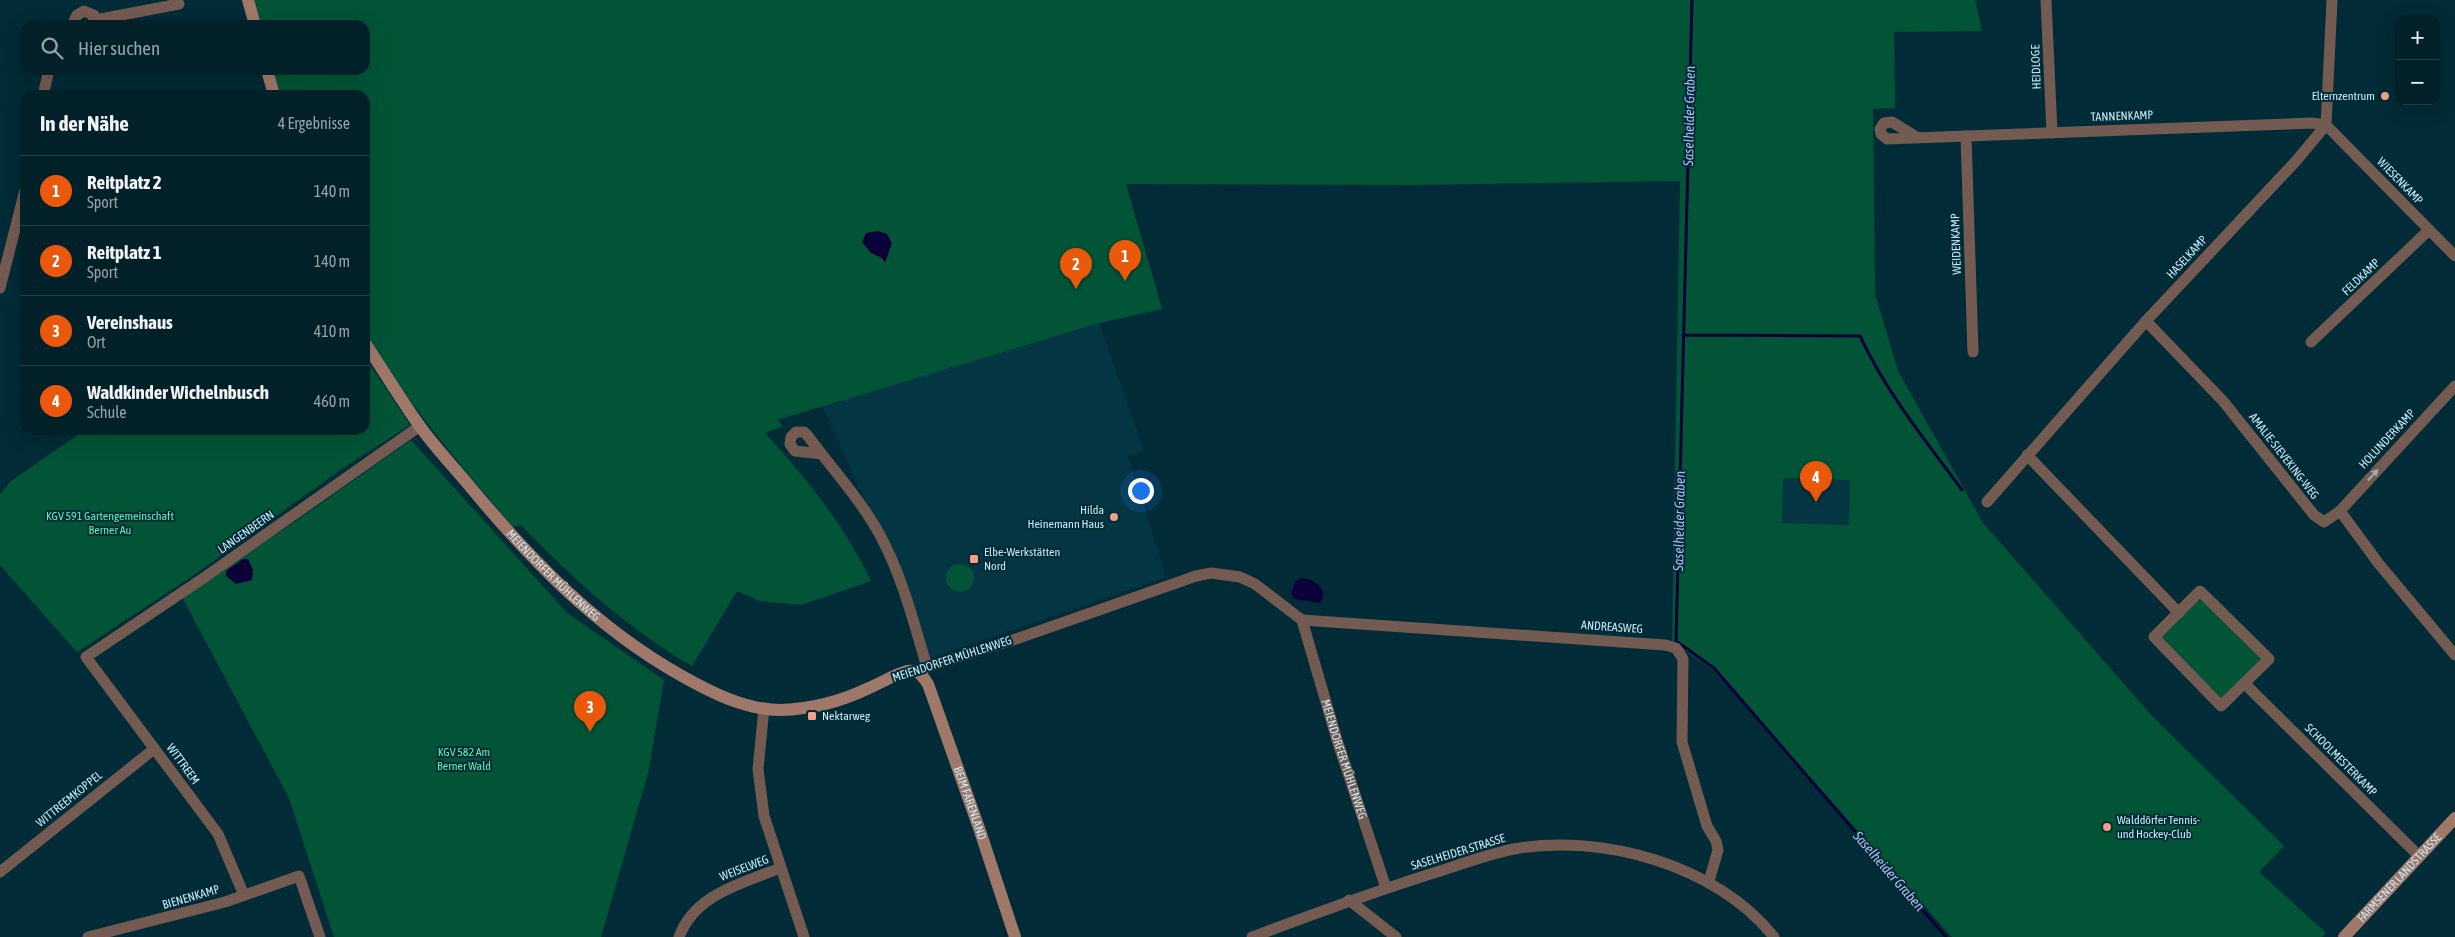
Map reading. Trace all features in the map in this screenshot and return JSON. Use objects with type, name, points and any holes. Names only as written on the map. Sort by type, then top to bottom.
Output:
[{"type":"street","points":[[248,0],[254,20]]},
{"type":"street","name":"HEIDLOGE","points":[[2046,0],[2052,133]]},
{"type":"street","points":[[2326,124],[2332,0]]},
{"type":"street","points":[[104,20],[180,4]]},
{"type":"street","points":[[74,20],[77,15],[84,10],[94,15],[94,20]]},
{"type":"street","points":[[44,90],[48,75]]},
{"type":"street","points":[[268,75],[273,90]]},
{"type":"street","name":"TANNENKAMP","points":[[1918,138],[2326,124]]},
{"type":"street","name":"WIESENKAMP","points":[[2326,124],[2455,256]]},
{"type":"street","name":"HASELKAMP","points":[[1987,502],[2146,321],[2296,161],[2326,124]]},
{"type":"street","name":"WEIDENKAMP","points":[[1966,136],[1973,352]]},
{"type":"street","points":[[0,288],[20,210]]},
{"type":"street","name":"FELDKAMP","points":[[2311,342],[2429,230]]},
{"type":"street","name":"AMALIE-SIEVEKING-WEG","points":[[2146,321],[2223,401],[2314,516],[2324,522],[2340,511]]},
{"type":"street","name":"MEIENDORFER MÜHLENWEG","points":[[370,350],[420,426],[492,513],[540,565],[585,609],[628,642],[688,679],[723,696],[764,708],[795,709],[818,706],[867,689],[906,671],[923,669],[1016,639],[1196,576],[1211,573],[1240,577],[1254,584],[1302,620],[1336,740],[1386,888]]},
{"type":"street","name":"HOLUNDERKAMP","points":[[2340,511],[2455,386]]},
{"type":"street","name":"LANGENBEERN","points":[[86,657],[205,577],[420,426]]},
{"type":"street","points":[[822,454],[870,517],[886,547],[912,614],[923,669]]},
{"type":"street","points":[[2027,455],[2178,613]]},
{"type":"street","points":[[2340,511],[2379,564],[2455,655]]},
{"type":"street","points":[[2200,591],[2269,659],[2244,683],[2222,706],[2154,637],[2200,591]]},
{"type":"street","name":"ANDREASWEG","points":[[1302,620],[1665,645],[1676,648],[1683,659],[1682,742],[1707,826],[1716,841],[1718,850],[1709,881]]},
{"type":"street","name":"WITTREEM","points":[[86,657],[218,834],[244,895]]},
{"type":"street","name":"BEIM FARENLAND","points":[[923,669],[1015,937]]},
{"type":"street","name":"SCHOOLMESTERKAMP","points":[[2244,683],[2419,856]]},
{"type":"street","points":[[764,708],[758,769],[764,816],[804,937]]},
{"type":"street","name":"WITTREEMKOPPEL","points":[[0,872],[154,749]]},
{"type":"street","name":"FARMSENER LANDSTRASSE","points":[[2344,937],[2455,818]]},
{"type":"street","name":"SASELHEIDER STRASSE","points":[[1252,937],[1349,900],[1500,852],[1565,844],[1612,850],[1675,865],[1709,881],[1742,906],[1774,937]]},
{"type":"street","name":"WEISELWEG","points":[[678,937],[684,923],[699,906],[719,892],[780,868]]},
{"type":"street","name":"BIENENKAMP","points":[[88,937],[158,920],[244,895],[299,876],[320,937]]},
{"type":"street","points":[[1349,900],[1396,937]]},
{"type":"shaded area","points":[[878,231],[887,234],[892,243],[885,263],[882,258],[871,253],[862,242],[866,233]]},
{"type":"shaded area","points":[[1099,323],[1144,451],[1128,456],[1166,577],[930,658],[891,548],[858,485],[822,405]]},
{"type":"shaded area","points":[[1783,478],[1850,480],[1849,526],[1782,523]]},
{"type":"shaded area","points":[[243,559],[248,559],[253,570],[252,580],[236,584],[226,576],[226,571]]},
{"type":"shaded area","points":[[1301,578],[1311,580],[1322,589],[1323,598],[1320,603],[1295,599],[1291,594],[1295,582]]},
{"type":"green space","points":[[253,0],[1975,0],[1982,31],[1894,32],[1895,108],[1873,109],[1875,294],[1898,371],[1983,523],[2153,717],[2284,846],[2259,872],[2326,933],[2322,937],[1952,937],[1738,696],[1712,669],[1672,642],[1680,181],[1412,185],[1126,184],[1162,309],[1099,323],[777,420],[783,426],[765,433],[824,503],[849,541],[871,581],[801,605],[760,601],[737,591],[692,666],[645,636],[623,619],[581,583],[521,525],[513,527],[435,433],[398,384],[370,341],[370,90],[279,90],[274,75],[370,75],[370,20],[259,20]],"holes":[[[1783,478],[1850,480],[1849,525],[1782,523]]]},
{"type":"green space","name":"KGV 591 Gartengemeinschaft Berner Au","points":[[370,365],[410,425],[343,468],[191,577],[77,652],[0,565],[0,495],[11,481],[78,435],[370,435]]},
{"type":"green space","name":"KGV 582 Am Berner Wald","points":[[411,440],[567,613],[664,680],[648,773],[601,937],[334,937],[289,798],[182,597],[296,521]]},
{"type":"green space","points":[[960,564],[970,568],[974,578],[970,588],[960,592],[950,588],[946,578],[950,568]]},
{"type":"green space","points":[[2200,593],[2266,659],[2221,703],[2156,637]]},
{"type":"waterway","name":"Saselheider Graben","points":[[1692,0],[1676,641],[1714,668],[1946,937]]},
{"type":"waterway","points":[[1683,335],[1860,336],[1870,357],[1894,396],[1962,490]]},
{"type":"place","name":"Elternzentrum","points":[[2385,96]]},
{"type":"place","name":"Reitplatz 2","points":[[1125,281]]},
{"type":"place","name":"Reitplatz 1","points":[[1076,289]]},
{"type":"place","name":"Waldkinder Wichelnbusch","points":[[1816,502]]},
{"type":"place","name":"Hilda Heinemann Haus","points":[[1114,517]]},
{"type":"place","name":"Elbe-Werkstätten Nord","points":[[974,559]]},
{"type":"place","name":"Nektarweg","points":[[812,716]]},
{"type":"place","name":"Vereinshaus","points":[[590,732]]},
{"type":"place","name":"Walddörfer Tennis- und Hockey-Club","points":[[2107,827]]}]
